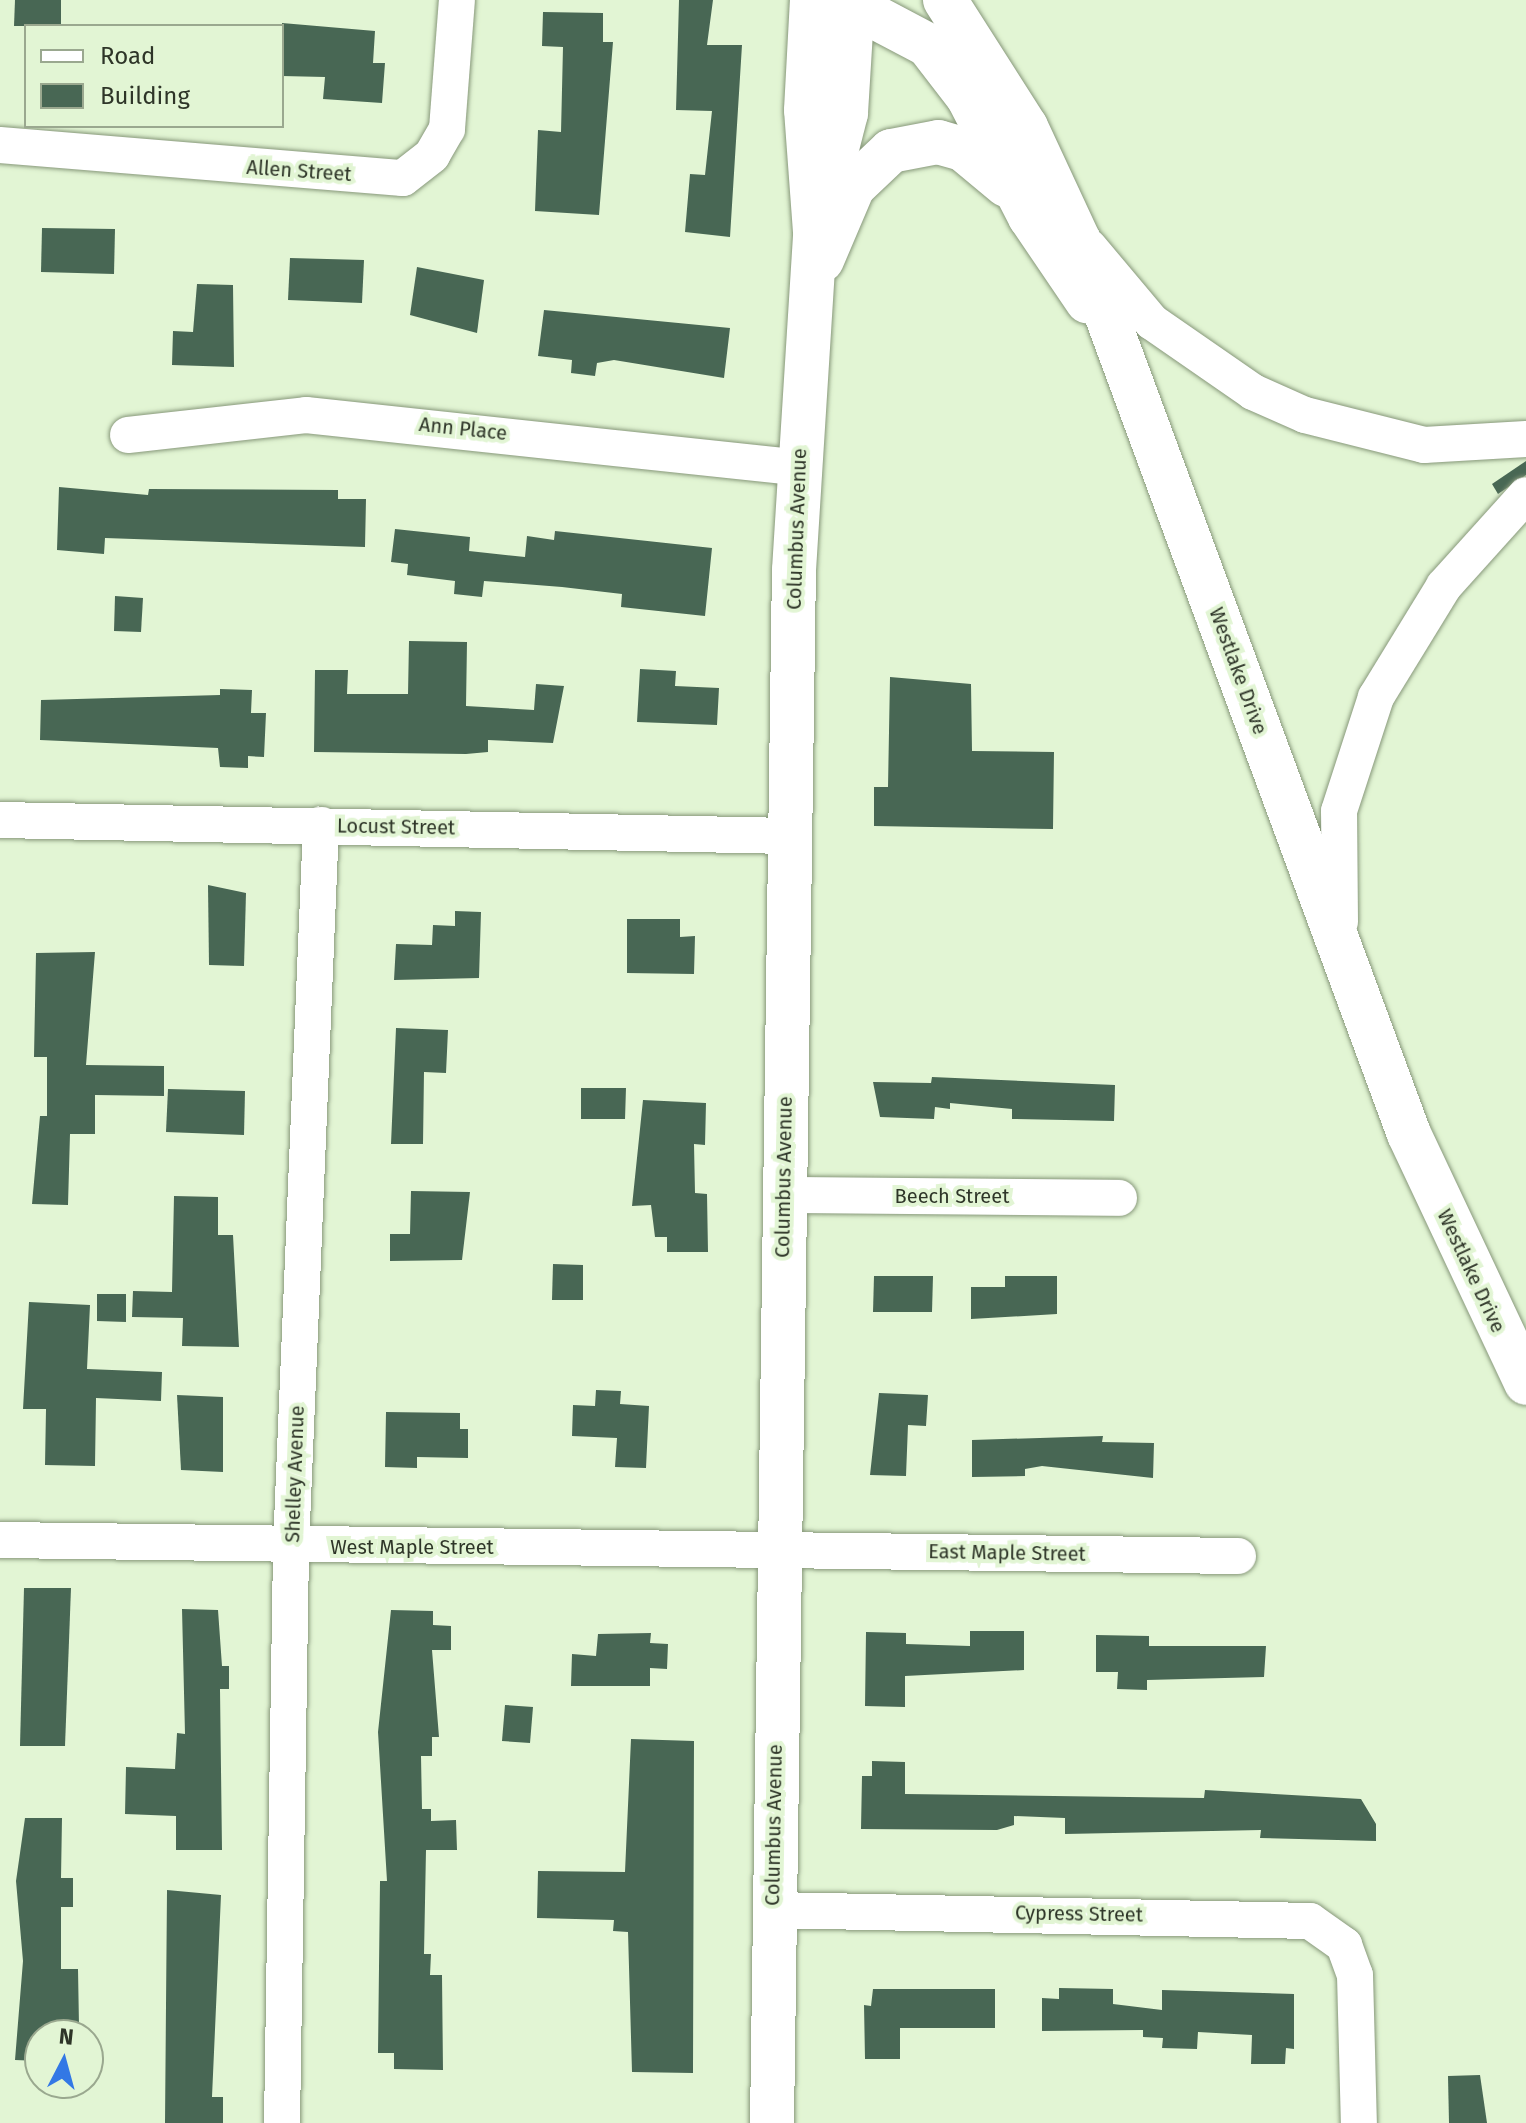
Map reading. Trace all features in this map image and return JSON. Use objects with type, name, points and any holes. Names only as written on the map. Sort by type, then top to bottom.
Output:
[{"type":"street","name":"Allen Street","points":[[0,145],[403,178],[432,155],[447,129],[457,0]]},
{"type":"street","points":[[945,0],[1026,127]]},
{"type":"street","points":[[966,0],[1026,127],[1046,209]]},
{"type":"street","points":[[832,1],[903,28],[949,69],[1046,209],[1152,322],[1253,392],[1305,415],[1424,445],[1526,439]]},
{"type":"street","name":"Columbus Avenue","points":[[772,2123],[776,1550],[799,468],[815,232],[806,110],[832,1]]},
{"type":"street","points":[[810,292],[853,187],[891,151],[938,142],[963,149],[1046,209]]},
{"type":"street","name":"Westlake Drive","points":[[1046,209],[1103,322],[1426,1173],[1526,1383]]},
{"type":"street","name":"Ann Place","points":[[128,435],[306,415],[799,468]]},
{"type":"street","name":"Westlake Drive","points":[[1367,1023],[1341,928],[1335,869],[1352,755],[1376,697],[1444,586],[1526,495]]},
{"type":"street","name":"Locust Street","points":[[0,820],[102,828],[321,825],[792,836]]},
{"type":"street","name":"Shelley Avenue","points":[[282,2123],[291,1547],[321,825]]},
{"type":"street","name":"Beech Street","points":[[784,1195],[1119,1198]]},
{"type":"street","name":"West Maple Street","points":[[0,1540],[291,1547],[776,1550]]},
{"type":"street","name":"East Maple Street","points":[[776,1550],[1238,1556]]},
{"type":"street","name":"Cypress Street","points":[[773,1910],[1285,1917],[1330,1931],[1355,1975],[1359,2123]]},
{"type":"building","points":[[15,0],[61,0],[61,24],[14,26]]},
{"type":"building","points":[[679,0],[713,0],[707,45],[742,45],[730,237],[685,232],[690,174],[705,175],[712,111],[676,110]]},
{"type":"building","points":[[543,12],[603,13],[603,42],[613,42],[599,215],[535,211],[538,130],[561,132],[563,47],[542,46]]},
{"type":"building","points":[[282,24],[375,31],[373,63],[385,63],[382,103],[323,99],[325,77],[284,76]]},
{"type":"building","points":[[42,228],[115,229],[114,274],[41,272]]},
{"type":"building","points":[[290,258],[364,260],[362,303],[288,300]]},
{"type":"building","points":[[417,267],[484,280],[477,333],[410,315]]},
{"type":"building","points":[[197,284],[233,285],[234,367],[172,365],[173,331],[193,332]]},
{"type":"building","points":[[544,310],[730,328],[724,378],[614,360],[597,363],[595,376],[571,373],[572,360],[538,356]]},
{"type":"building","points":[[1526,461],[1526,475],[1498,494],[1492,484]]},
{"type":"building","points":[[59,487],[148,495],[149,489],[338,490],[338,499],[366,499],[365,547],[105,538],[104,554],[57,550]]},
{"type":"building","points":[[395,529],[470,537],[469,551],[525,557],[527,536],[554,540],[555,531],[712,548],[705,616],[621,607],[622,594],[562,587],[484,581],[482,597],[454,594],[455,581],[407,575],[408,564],[391,562]]},
{"type":"building","points":[[115,596],[143,598],[141,632],[114,631]]},
{"type":"building","points":[[409,641],[467,642],[466,706],[534,710],[536,684],[564,686],[553,743],[488,740],[488,752],[466,754],[314,752],[315,670],[348,670],[347,694],[408,694]]},
{"type":"building","points":[[640,669],[676,671],[675,686],[719,688],[717,725],[637,722]]},
{"type":"building","points":[[890,677],[971,684],[972,751],[1054,752],[1053,829],[874,826],[874,787],[888,787]]},
{"type":"building","points":[[220,689],[252,690],[251,713],[266,713],[264,757],[248,756],[248,768],[220,767],[218,748],[40,740],[41,700],[220,695]]},
{"type":"building","points":[[208,885],[246,893],[244,966],[209,965]]},
{"type":"building","points":[[455,911],[481,912],[479,978],[394,980],[396,944],[432,945],[433,925],[455,926]]},
{"type":"building","points":[[627,919],[680,919],[680,937],[695,936],[694,974],[627,973]]},
{"type":"building","points":[[95,952],[86,1065],[164,1066],[164,1096],[95,1095],[95,1134],[70,1134],[68,1205],[32,1204],[40,1116],[47,1116],[47,1057],[34,1057],[36,953]]},
{"type":"building","points":[[396,1028],[448,1030],[446,1073],[424,1072],[423,1144],[391,1144]]},
{"type":"building","points":[[932,1077],[1115,1085],[1114,1121],[1012,1119],[1012,1109],[950,1103],[950,1109],[935,1107],[934,1119],[880,1117],[873,1082],[931,1083]]},
{"type":"building","points":[[581,1088],[626,1088],[625,1119],[581,1119]]},
{"type":"building","points":[[168,1089],[245,1091],[244,1135],[166,1132]]},
{"type":"building","points":[[643,1100],[706,1103],[705,1145],[694,1144],[695,1193],[707,1194],[708,1252],[667,1252],[667,1237],[655,1237],[651,1205],[632,1206]]},
{"type":"building","points":[[411,1191],[470,1192],[462,1260],[390,1261],[390,1234],[410,1234]]},
{"type":"building","points":[[174,1196],[218,1197],[218,1235],[233,1235],[239,1347],[182,1346],[183,1318],[132,1317],[133,1291],[172,1292]]},
{"type":"building","points":[[553,1264],[583,1265],[583,1300],[552,1300]]},
{"type":"building","points":[[874,1276],[933,1276],[932,1312],[873,1312]]},
{"type":"building","points":[[1005,1276],[1057,1276],[1057,1314],[971,1319],[971,1287],[1005,1287]]},
{"type":"building","points":[[97,1294],[126,1294],[126,1322],[97,1321]]},
{"type":"building","points":[[29,1302],[90,1305],[87,1369],[162,1372],[161,1401],[96,1398],[95,1466],[45,1465],[46,1409],[23,1409]]},
{"type":"building","points":[[596,1390],[621,1391],[620,1404],[649,1406],[646,1468],[615,1467],[617,1438],[572,1436],[573,1405],[595,1406]]},
{"type":"building","points":[[879,1393],[928,1395],[926,1426],[908,1425],[906,1476],[870,1475]]},
{"type":"building","points":[[177,1395],[223,1397],[223,1472],[181,1470]]},
{"type":"building","points":[[386,1412],[460,1413],[460,1429],[468,1429],[468,1458],[417,1457],[417,1468],[385,1467]]},
{"type":"building","points":[[1103,1436],[1102,1442],[1154,1443],[1153,1478],[1042,1466],[1025,1469],[1025,1476],[972,1477],[972,1440]]},
{"type":"building","points":[[24,1588],[71,1588],[65,1746],[20,1746]]},
{"type":"building","points":[[182,1609],[218,1610],[222,1666],[229,1666],[229,1689],[220,1689],[222,1850],[176,1850],[176,1816],[125,1814],[126,1767],[175,1769],[177,1733],[185,1734]]},
{"type":"building","points":[[391,1610],[433,1611],[433,1625],[451,1626],[451,1650],[432,1650],[439,1737],[432,1737],[432,1756],[421,1756],[422,1809],[431,1809],[431,1821],[456,1820],[457,1850],[426,1850],[424,1954],[431,1954],[430,1975],[442,1975],[443,2070],[394,2069],[394,2053],[378,2053],[380,1881],[387,1881],[378,1732]]},
{"type":"building","points":[[970,1631],[1024,1631],[1024,1670],[905,1676],[905,1707],[865,1706],[866,1632],[906,1633],[906,1644],[970,1646]]},
{"type":"building","points":[[651,1633],[650,1643],[668,1644],[667,1669],[650,1668],[650,1686],[571,1686],[572,1654],[596,1656],[598,1634]]},
{"type":"building","points":[[1096,1635],[1149,1636],[1149,1646],[1266,1646],[1264,1677],[1147,1680],[1147,1690],[1117,1689],[1118,1672],[1096,1672]]},
{"type":"building","points":[[505,1705],[533,1707],[530,1743],[502,1741]]},
{"type":"building","points":[[631,1739],[694,1741],[693,2073],[632,2072],[628,1932],[613,1931],[614,1920],[537,1918],[538,1871],[625,1872]]},
{"type":"building","points":[[872,1761],[905,1762],[905,1794],[1204,1798],[1205,1790],[1361,1799],[1376,1824],[1376,1841],[1260,1838],[1261,1830],[1065,1834],[1065,1818],[1014,1816],[1014,1825],[997,1830],[861,1829],[862,1776],[872,1776]]},
{"type":"building","points":[[25,1818],[62,1818],[61,1878],[73,1878],[73,1907],[61,1907],[61,1969],[78,1969],[79,2019],[24,2019],[24,2060],[15,2060],[23,1961],[16,1881]]},
{"type":"building","points":[[167,1890],[221,1895],[212,2097],[223,2097],[223,2123],[165,2123]]},
{"type":"building","points":[[1059,1988],[1113,1989],[1113,2004],[1162,2010],[1162,1990],[1294,1994],[1294,2049],[1286,2048],[1285,2064],[1251,2064],[1252,2035],[1198,2032],[1197,2049],[1162,2048],[1163,2038],[1143,2037],[1143,2030],[1042,2031],[1042,1998],[1059,1999]]},
{"type":"building","points":[[873,1989],[995,1989],[995,2028],[900,2028],[900,2059],[865,2059],[864,2005],[871,2006]]},
{"type":"building","points":[[1480,2075],[1487,2123],[1449,2123],[1448,2076]]}]
